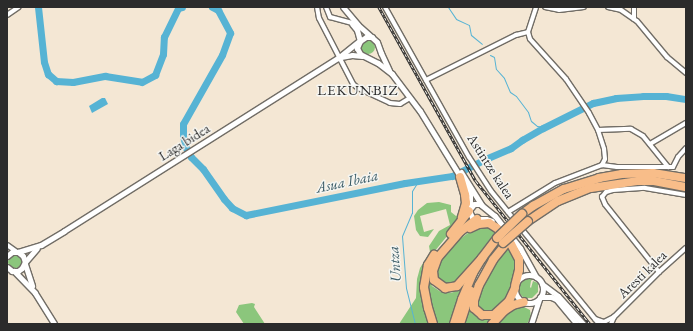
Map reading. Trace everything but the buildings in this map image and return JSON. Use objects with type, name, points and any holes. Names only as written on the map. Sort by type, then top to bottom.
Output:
[{"type":"highway","points":[[479,219],[455,236],[441,252],[434,266],[433,275],[437,284],[445,288],[457,286],[482,258],[512,234],[533,206],[564,189],[599,178],[622,174],[653,173],[686,178]]},
{"type":"highway","points":[[458,225],[466,203],[461,176]]},
{"type":"highway","points":[[460,324],[477,279],[502,242],[525,217],[558,201],[591,188],[638,181],[654,181],[686,186]]},
{"type":"highway","points":[[433,324],[425,296],[425,274],[432,257],[470,210]]},
{"type":"highway","points":[[455,236],[479,224],[489,223],[497,228],[511,244],[519,259],[519,270],[516,284],[509,301],[494,315],[482,315],[474,308],[474,300],[479,284],[502,242]]},
{"type":"highway","points":[[454,324],[462,299],[482,258]]},
{"type":"highway","points":[[492,324],[504,311],[513,305],[524,302]]},
{"type":"street","points":[[7,15],[19,7]]},
{"type":"street","points":[[317,7],[319,18],[338,58],[353,84],[358,88],[396,104],[410,98]]},
{"type":"street","points":[[326,7],[330,17],[352,23]]},
{"type":"street","points":[[339,7],[357,30],[359,41],[358,51],[364,57]]},
{"type":"street","points":[[343,7],[358,25],[376,40],[392,74],[483,206],[503,225],[520,248],[536,277],[542,284],[558,296],[583,324]]},
{"type":"street","name":"Astintze kalea","points":[[385,7],[477,169],[508,212],[599,324]]},
{"type":"street","points":[[536,7],[528,32],[530,39],[566,78],[584,104],[598,130],[605,154],[602,165]]},
{"type":"street","points":[[545,7],[559,10],[584,7]]},
{"type":"street","points":[[608,7],[621,10],[634,19],[667,57],[686,73]]},
{"type":"street","points":[[621,10],[626,7]]},
{"type":"street","points":[[634,7],[634,19]]},
{"type":"street","points":[[426,80],[516,35],[528,32]]},
{"type":"street","points":[[359,41],[366,36],[372,37]]},
{"type":"street","name":"Laga bidea","points":[[7,256],[12,252],[18,252],[41,245],[338,58],[359,41]]},
{"type":"street","points":[[364,57],[375,56],[379,46]]},
{"type":"street","points":[[338,58],[352,55],[364,57],[378,63],[392,74]]},
{"type":"street","points":[[650,144],[686,123]]},
{"type":"street","points":[[598,130],[631,129],[643,136],[668,167]]},
{"type":"street","points":[[508,212],[555,183],[602,165],[673,167],[678,157],[686,148]]},
{"type":"street","points":[[461,176],[470,195],[470,210],[472,217],[490,220],[497,225],[520,256],[522,264],[516,284],[518,297],[531,308],[532,321]]},
{"type":"street","points":[[659,272],[602,197],[606,192],[626,189],[663,190],[686,195]]},
{"type":"street","points":[[470,210],[476,203],[483,206],[485,212],[479,219]]},
{"type":"street","points":[[7,245],[23,256],[35,293]]},
{"type":"street","name":"Laga bidea","points":[[14,271],[21,269],[41,245]]},
{"type":"street","name":"Aresti kalea","points":[[595,320],[602,322],[614,317],[659,272],[686,248]]},
{"type":"street","points":[[7,267],[14,271],[35,293],[54,324]]},
{"type":"street","points":[[7,272],[14,271]]},
{"type":"street","points":[[516,284],[526,275],[536,277]]},
{"type":"street","points":[[532,321],[542,291],[542,284]]},
{"type":"street","points":[[524,302],[530,303],[539,298],[551,297],[556,299],[577,324]]},
{"type":"street","points":[[612,324],[614,317]]},
{"type":"street","name":"Aresti kalea","points":[[604,324],[607,320]]},
{"type":"green space","points":[[368,40],[373,42],[375,47],[373,52],[368,54],[363,52],[361,47],[363,42]]},
{"type":"green space","points":[[439,202],[451,205],[451,212],[456,216],[466,208],[452,230],[430,257],[424,269],[429,324],[399,324],[416,298],[417,279],[420,268],[430,252],[429,246],[439,231],[450,225],[446,209],[420,216],[424,232],[434,229],[428,237],[420,236],[416,230],[414,216],[418,210],[427,203]]},
{"type":"green space","points":[[487,225],[496,231],[460,280],[447,286],[438,279],[437,270],[439,264],[456,242],[472,230]]},
{"type":"green space","points":[[508,246],[516,258],[515,275],[505,301],[492,312],[487,313],[479,309],[476,300],[486,276]]},
{"type":"green space","points":[[15,255],[20,257],[22,262],[20,267],[15,269],[10,267],[8,262],[10,257]]},
{"type":"green space","points":[[428,277],[432,286],[441,292],[450,293],[461,290],[449,324],[435,324],[428,286]]},
{"type":"green space","points":[[524,278],[533,279],[531,281],[531,288],[533,281],[538,283],[538,292],[532,298],[524,298],[518,292],[519,283]]},
{"type":"green space","points":[[255,304],[254,307],[265,324],[244,324],[236,312],[239,305]]},
{"type":"green space","points":[[518,307],[524,307],[530,310],[531,317],[527,324],[498,324],[502,319],[501,318]]},
{"type":"green space","points":[[470,308],[476,316],[492,318],[490,324],[464,324]]},
{"type":"water","points":[[102,98],[105,98],[108,104],[92,113],[89,106]]},
{"type":"waterway","name":"Asua Ibaia","points":[[38,7],[44,62],[48,74],[56,81],[73,82],[105,76],[142,82],[155,75],[163,54],[164,37],[178,8],[182,7]]},
{"type":"waterway","name":"Asua Ibaia","points":[[212,7],[218,10],[230,33],[222,55],[183,124],[183,136],[186,148],[191,157],[203,169],[224,199],[232,208],[246,215],[405,183],[452,176],[511,148],[543,128],[593,103],[616,98],[643,96],[666,96],[686,99]]},
{"type":"waterway","points":[[448,7],[456,19],[469,25],[471,35],[482,44]]},
{"type":"waterway","points":[[490,55],[494,57],[496,69],[504,78],[510,92],[516,96],[528,112],[531,121],[537,126],[545,127]]},
{"type":"waterway","name":"Untza","points":[[415,324],[406,288],[402,236],[412,213],[412,191],[419,180]]},
{"type":"railway","points":[[379,7],[476,181],[590,324]]},
{"type":"district","name":"LEKUNBIZ","points":[[358,90]]}]
